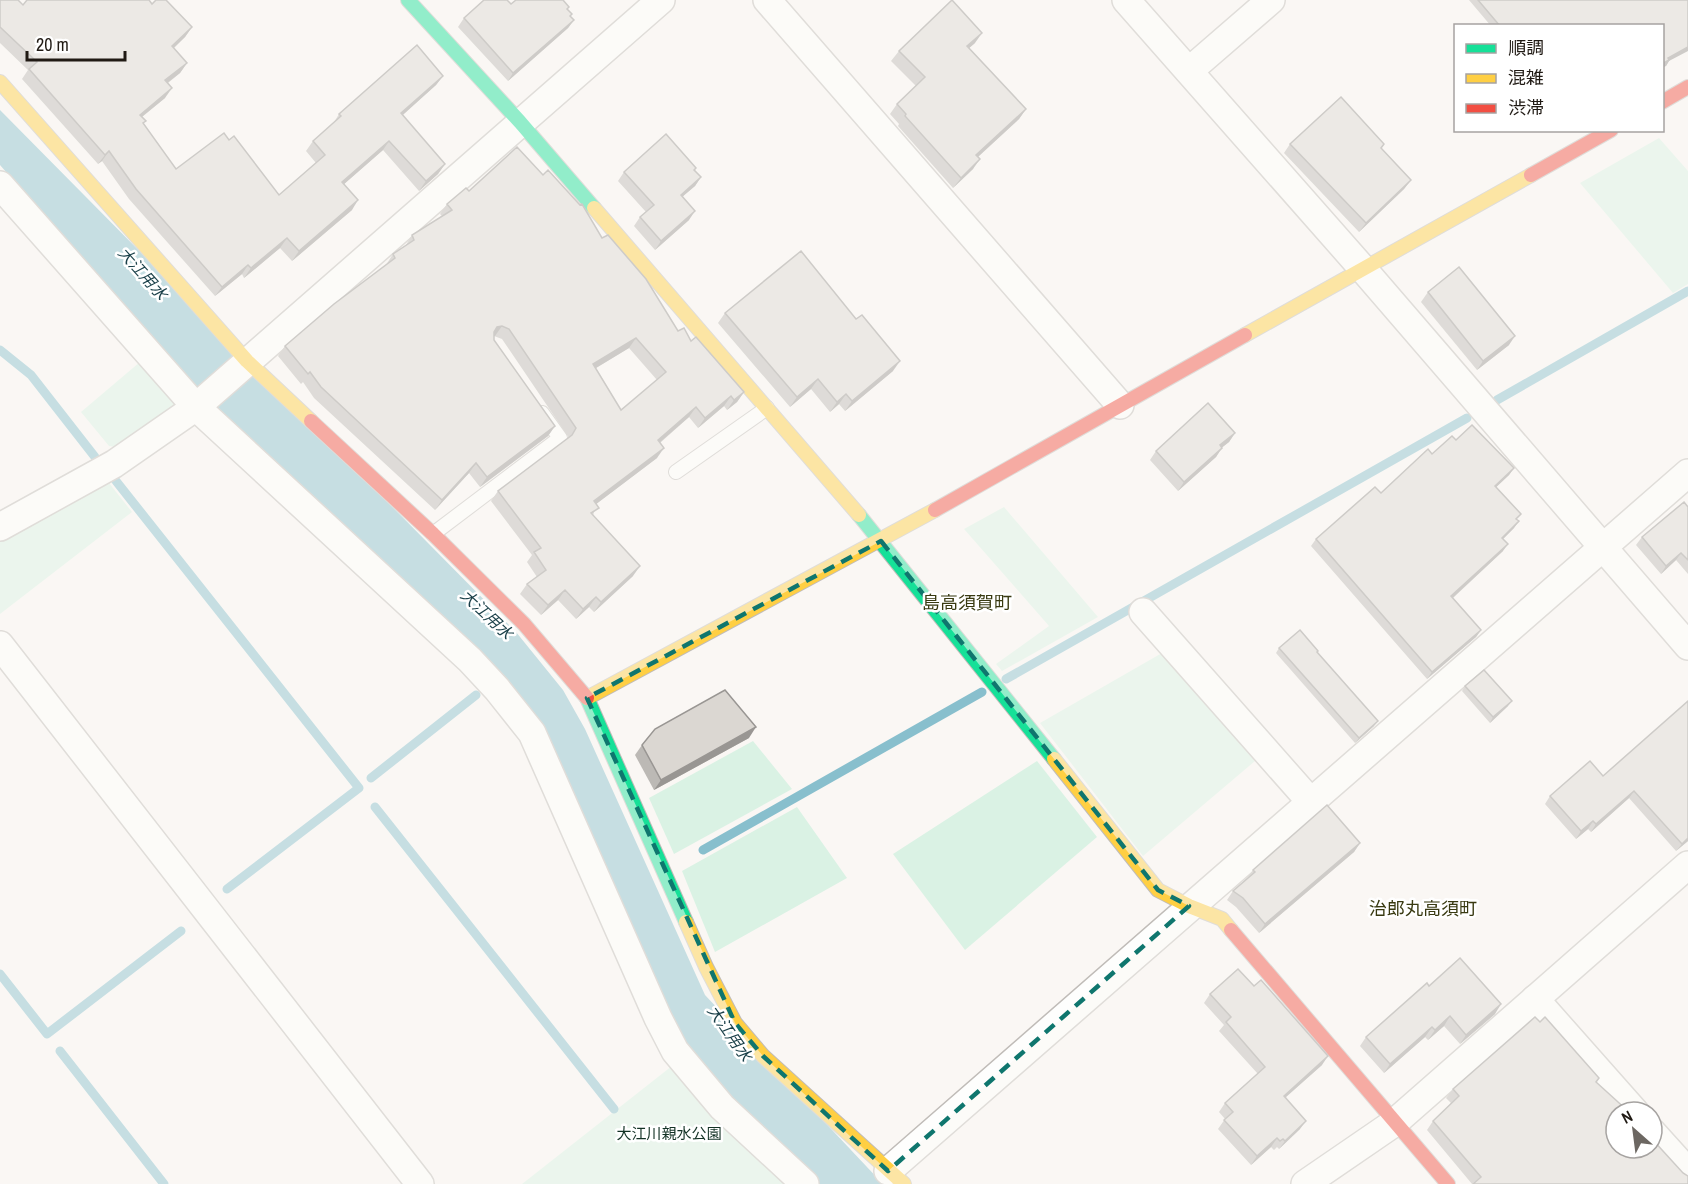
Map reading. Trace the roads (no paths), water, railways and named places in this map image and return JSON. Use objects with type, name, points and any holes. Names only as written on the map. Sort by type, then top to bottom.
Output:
[{"type":"street","points":[[408,0],[520,122],[881,541],[1158,891],[1222,918],[1448,1184]]},
{"type":"street","points":[[0,527],[114,464],[199,404],[661,0]]},
{"type":"street","points":[[767,0],[1120,405]]},
{"type":"street","points":[[1126,0],[1363,269],[1601,548],[1688,646]]},
{"type":"street","points":[[1189,71],[1271,0]]},
{"type":"street","points":[[0,82],[242,365],[433,534],[524,624],[587,698],[706,968],[735,1023],[763,1056],[896,1177],[1189,906],[1688,473]]},
{"type":"street","points":[[1664,101],[1688,87]]},
{"type":"street","points":[[587,698],[881,541],[1607,132]]},
{"type":"street","points":[[0,185],[199,404],[470,660],[504,698],[532,734],[658,1018],[675,1051],[722,1107],[805,1184]]},
{"type":"street","points":[[1143,612],[1310,801]]},
{"type":"street","points":[[0,645],[420,1184]]},
{"type":"street","points":[[1305,1184],[1394,1123],[1688,866]]},
{"type":"street","points":[[1535,999],[1624,1100]]},
{"type":"street","points":[[1664,1145],[1688,1172]]},
{"type":"lane","points":[[433,534],[560,438],[534,401]]},
{"type":"lane","points":[[676,472],[767,408]]},
{"type":"water","name":"大江用水","points":[[0,110],[516,632],[563,690],[585,729],[705,995],[883,1184],[819,1184],[730,1104],[677,1033],[539,731],[208,403],[0,165]]},
{"type":"waterway","points":[[1497,400],[1688,291]]},
{"type":"waterway","points":[[0,350],[31,375],[95,457]]},
{"type":"waterway","points":[[1006,679],[1467,418]]},
{"type":"waterway","points":[[116,481],[359,788],[227,889]]},
{"type":"waterway","points":[[703,850],[982,692]]},
{"type":"waterway","points":[[371,778],[476,695]]},
{"type":"waterway","points":[[375,807],[614,1109]]},
{"type":"waterway","points":[[0,974],[47,1034],[181,931]]},
{"type":"waterway","points":[[60,1051],[164,1184]]},
{"type":"district","name":"島高須賀町","points":[[967,603]]},
{"type":"district","name":"治郎丸高須町","points":[[1423,909]]},
{"type":"park label","name":"大江川親水公園","points":[[669,1134]]}]
